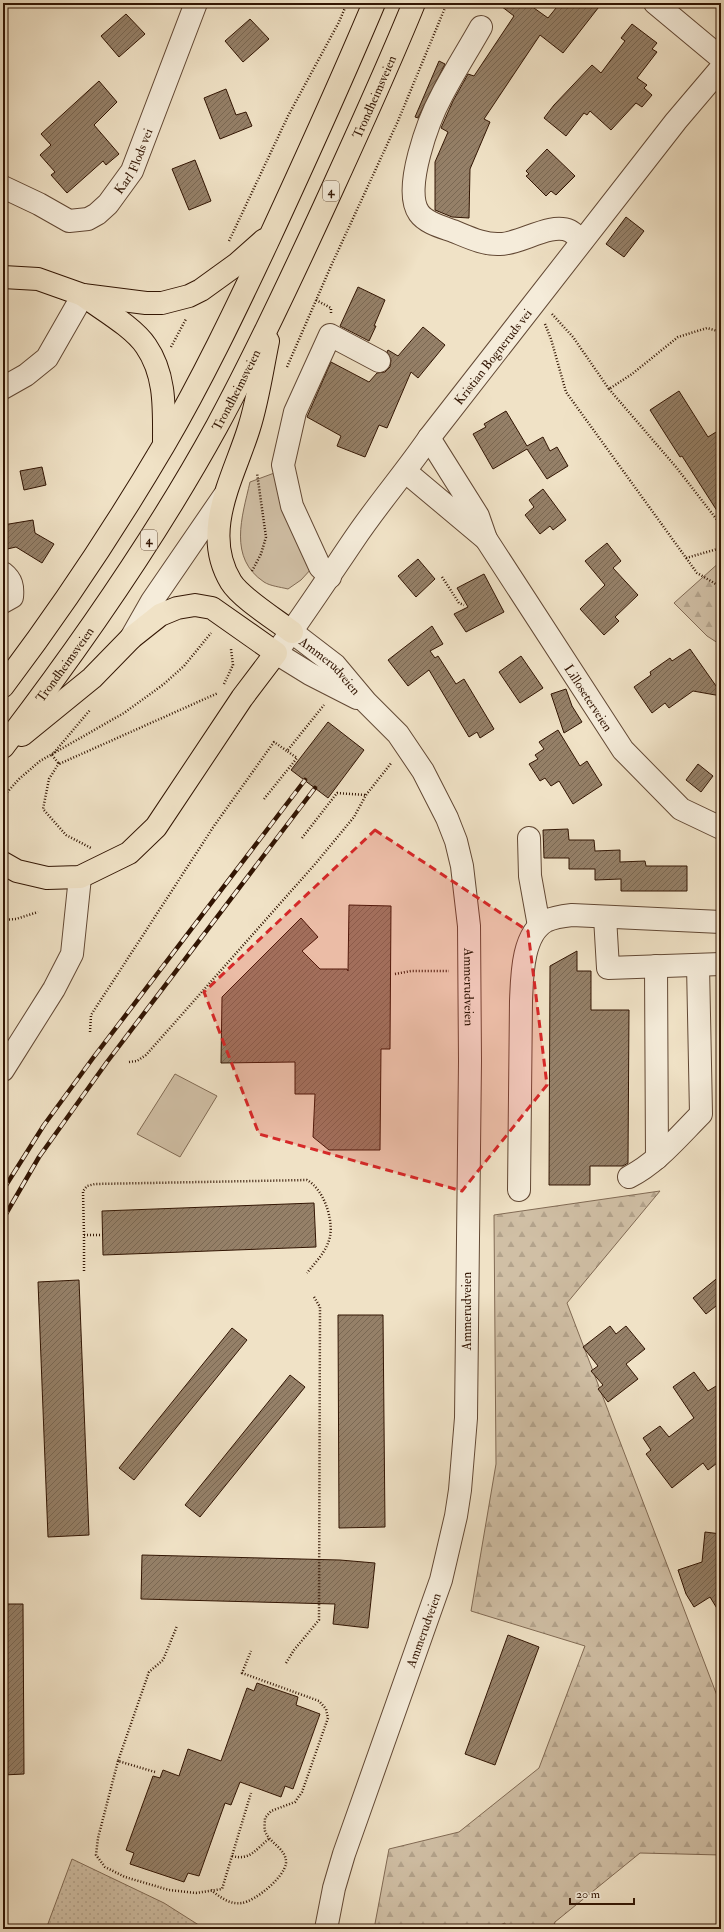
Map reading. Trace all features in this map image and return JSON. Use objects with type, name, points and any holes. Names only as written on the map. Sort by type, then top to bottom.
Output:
[{"type":"highway","points":[[3,686],[90,564],[164,444],[233,315],[271,234],[374,3]]},
{"type":"highway","name":"Trondheimsveien","points":[[3,746],[73,654],[163,517],[216,426],[272,319],[386,70],[414,3]]},
{"type":"highway","points":[[3,277],[38,279],[83,295],[146,303],[162,303],[189,296],[201,290],[231,268],[271,234]]},
{"type":"highway","points":[[83,295],[135,335],[146,346],[156,363],[163,391],[164,444]]},
{"type":"highway","points":[[272,319],[250,426],[237,466],[225,495],[220,518],[218,540],[220,557],[225,571],[232,583],[242,594],[292,632]]},
{"type":"highway","points":[[3,751],[92,678],[131,638],[160,615],[177,608],[195,605],[212,608],[276,653],[242,698],[156,826],[129,853],[80,877],[48,878],[17,871],[3,863]]},
{"type":"street","name":"Karl Flods vei","points":[[3,187],[39,204],[69,221],[88,219],[97,214],[108,204],[132,171],[196,3]]},
{"type":"street","points":[[655,3],[721,58]]},
{"type":"street","points":[[481,27],[441,97],[425,136],[414,172],[412,190],[416,208],[420,215],[440,226],[488,243],[500,244],[551,230],[570,231],[582,241]]},
{"type":"street","name":"Kristian Bogneruds vei","points":[[276,653],[330,577],[354,540],[406,472],[429,438],[676,120],[721,68]]},
{"type":"street","points":[[3,388],[26,375],[47,358],[83,295]]},
{"type":"street","points":[[330,577],[320,566],[292,506],[283,465],[295,412],[330,335],[379,362]]},
{"type":"street","name":"Lilloseterveien","points":[[429,438],[478,516],[486,539],[623,750],[681,809],[721,828]]},
{"type":"street","name":"Lilloseterveien","points":[[406,472],[486,539]]},
{"type":"street","points":[[131,638],[152,601],[225,495]]},
{"type":"street","points":[[3,574],[9,577],[13,587],[12,597],[3,602]]},
{"type":"street","name":"Ammerudveien","points":[[292,632],[335,665],[366,702],[398,734],[423,771],[447,818],[462,866],[468,926],[469,960],[466,1418],[456,1516],[441,1580],[358,1809],[334,1888],[326,1929]]},
{"type":"street","name":"Ammerudveien","points":[[276,653],[310,674],[366,702]]},
{"type":"street","points":[[529,838],[530,876],[539,926]]},
{"type":"street","points":[[3,1070],[54,989],[72,954],[80,877]]},
{"type":"street","points":[[519,1190],[522,976],[528,946],[532,935],[539,926],[557,917],[572,916],[721,922]]},
{"type":"street","points":[[604,917],[608,968],[721,964]]},
{"type":"street","points":[[629,1178],[642,1171],[657,1158],[701,1114],[698,965]]},
{"type":"street","points":[[656,966],[657,1158]]},
{"type":"path","points":[[228,245],[288,116],[332,36],[347,3]]},
{"type":"path","points":[[285,373],[290,358],[330,266],[398,120],[447,3]]},
{"type":"path","points":[[548,311],[573,337],[609,389],[676,467],[721,525]]},
{"type":"path","points":[[170,349],[188,315]]},
{"type":"path","points":[[544,320],[552,339],[566,392],[696,573],[721,587]]},
{"type":"path","points":[[609,389],[632,374],[678,337],[707,328],[721,332]]},
{"type":"path","points":[[252,571],[261,554],[266,537],[257,471]]},
{"type":"path","points":[[686,558],[721,548]]},
{"type":"path","points":[[442,577],[459,603],[464,605]]},
{"type":"path","points":[[3,796],[40,761],[124,713],[164,684],[184,666],[212,633]]},
{"type":"path","points":[[214,700],[233,665],[231,647]]},
{"type":"path","points":[[90,853],[95,851],[86,844],[66,835],[43,809],[49,779],[59,764],[218,693]]},
{"type":"path","points":[[287,751],[327,702]]},
{"type":"path","points":[[52,755],[94,706]]},
{"type":"path","points":[[90,1032],[91,1015],[214,826],[274,742],[297,758],[264,798]]},
{"type":"path","points":[[52,755],[59,764]]},
{"type":"path","points":[[129,1062],[138,1061],[146,1055],[280,904],[354,816],[366,795],[392,761]]},
{"type":"path","points":[[302,838],[337,793],[366,795]]},
{"type":"path","points":[[3,920],[16,919],[38,912]]},
{"type":"path","points":[[395,974],[411,971],[451,971]]},
{"type":"path","points":[[84,1271],[83,1191],[87,1186],[95,1184],[307,1180],[315,1184],[324,1202],[330,1220],[331,1233],[329,1243],[324,1252],[307,1273]]},
{"type":"path","points":[[84,1235],[102,1235]]},
{"type":"path","points":[[286,1663],[294,1650],[319,1620],[320,1307],[314,1297]]},
{"type":"path","points":[[177,1626],[163,1660],[149,1672],[118,1761],[98,1838],[96,1855],[105,1867],[126,1877],[169,1890],[196,1893],[222,1889],[251,1793]]},
{"type":"path","points":[[211,1890],[227,1901],[242,1903],[265,1890],[279,1877],[286,1864],[284,1853],[265,1831],[265,1818],[271,1811],[295,1802],[302,1792],[328,1718],[326,1709],[319,1701],[242,1673],[251,1651]]},
{"type":"path","points":[[118,1761],[155,1772]]},
{"type":"path","points":[[232,1856],[242,1859],[270,1838]]},
{"type":"highlighted area","points":[[375,830],[528,931],[547,1085],[462,1191],[259,1134],[204,992]]},
{"type":"green space","points":[[277,472],[312,568],[301,580],[288,589],[266,583],[253,572],[246,561],[240,536],[241,523],[250,482]]},
{"type":"green space","points":[[721,561],[721,645],[707,636],[674,603]]},
{"type":"green space","points":[[175,1074],[217,1096],[180,1157],[137,1134]]},
{"type":"green space","points":[[660,1191],[567,1303],[721,1706],[721,1855],[640,1853],[555,1922],[553,1929],[505,1929],[505,1923],[490,1929],[374,1929],[389,1849],[459,1832],[539,1768],[585,1646],[471,1611],[496,1464],[494,1215]]},
{"type":"green space","points":[[72,1859],[164,1903],[205,1929],[46,1929]]},
{"type":"building","points":[[497,3],[527,3],[548,18],[560,3],[602,3],[563,53],[540,35],[484,119],[490,122],[470,169],[469,218],[452,217],[435,210],[435,162],[448,132],[441,128],[453,101],[468,74],[474,76],[514,16]]},
{"type":"building","points":[[126,14],[145,34],[119,57],[101,36]]},
{"type":"building","points":[[250,19],[269,39],[243,62],[225,41]]},
{"type":"building","points":[[632,24],[657,43],[652,49],[657,52],[637,78],[647,85],[644,88],[652,95],[642,107],[636,103],[611,130],[590,111],[587,115],[584,113],[566,136],[544,118],[554,105],[592,65],[601,73],[625,41],[621,38]]},
{"type":"building","points":[[439,61],[445,64],[418,118],[415,117]]},
{"type":"building","points":[[99,81],[117,102],[94,125],[119,154],[106,165],[103,161],[67,193],[51,175],[55,172],[40,155],[51,145],[41,134]]},
{"type":"building","points":[[226,89],[236,115],[246,112],[252,126],[220,139],[204,98]]},
{"type":"building","points":[[547,149],[575,176],[556,195],[551,191],[546,196],[526,176],[529,174],[526,171]]},
{"type":"building","points":[[195,160],[211,201],[189,210],[172,169]]},
{"type":"building","points":[[626,217],[644,231],[624,257],[606,244]]},
{"type":"building","points":[[358,287],[385,300],[369,341],[340,326]]},
{"type":"building","points":[[423,327],[445,345],[418,378],[411,372],[387,428],[379,425],[365,457],[337,446],[341,436],[307,417],[331,362],[369,382],[377,373],[385,372],[390,367],[391,360],[387,352],[388,350],[398,356]]},
{"type":"building","points":[[679,391],[708,437],[721,429],[721,517],[682,456],[680,457],[650,410]]},
{"type":"building","points":[[506,411],[527,446],[543,437],[550,451],[557,447],[568,466],[547,479],[527,449],[493,469],[473,434],[486,427],[484,424]]},
{"type":"building","points":[[42,467],[46,485],[24,490],[20,471]]},
{"type":"building","points":[[543,489],[566,520],[553,530],[550,526],[540,534],[525,515],[534,507],[529,500]]},
{"type":"building","points":[[33,520],[35,533],[54,544],[42,563],[16,547],[3,550],[3,525]]},
{"type":"building","points":[[607,543],[621,561],[613,568],[638,595],[615,617],[619,621],[604,635],[580,609],[605,585],[585,561]]},
{"type":"building","points":[[418,559],[435,579],[416,597],[398,576]]},
{"type":"building","points":[[484,574],[504,612],[466,632],[454,614],[468,607],[457,588]]},
{"type":"building","points":[[432,626],[443,644],[430,651],[435,658],[438,656],[456,684],[464,679],[494,729],[480,738],[477,732],[469,737],[429,670],[408,686],[388,660]]},
{"type":"building","points":[[690,649],[721,693],[721,696],[693,691],[669,708],[665,703],[652,713],[634,687],[651,675],[650,672],[670,658],[672,661]]},
{"type":"building","points":[[521,656],[543,688],[520,703],[499,672]]},
{"type":"building","points":[[566,689],[572,706],[582,722],[564,733],[551,694]]},
{"type":"building","points":[[328,722],[364,750],[328,798],[291,770]]},
{"type":"building","points":[[558,730],[580,766],[587,761],[602,785],[573,804],[559,781],[551,786],[545,778],[540,781],[529,764],[538,759],[535,755],[544,749],[539,742]]},
{"type":"building","points":[[698,764],[713,776],[701,792],[686,780]]},
{"type":"building","points":[[568,829],[569,840],[594,840],[595,851],[620,850],[620,862],[645,861],[646,866],[687,866],[687,891],[621,891],[621,879],[595,880],[595,869],[569,869],[569,858],[544,858],[543,830]]},
{"type":"building","points":[[349,905],[391,906],[390,1049],[381,1049],[380,1150],[329,1150],[313,1137],[315,1094],[295,1094],[295,1062],[221,1063],[222,997],[301,918],[318,937],[302,951],[320,969],[347,969],[348,971]]},
{"type":"building","points":[[577,951],[577,971],[591,971],[591,1010],[629,1010],[628,1163],[623,1166],[590,1166],[590,1185],[549,1185],[550,966]]},
{"type":"building","points":[[314,1203],[316,1247],[103,1255],[102,1211]]},
{"type":"building","points":[[721,1275],[721,1302],[706,1314],[693,1298]]},
{"type":"building","points":[[79,1280],[89,1535],[48,1537],[38,1282]]},
{"type":"building","points":[[338,1315],[383,1315],[385,1527],[339,1528]]},
{"type":"building","points":[[610,1326],[616,1334],[626,1326],[645,1349],[626,1364],[638,1379],[608,1402],[598,1389],[603,1385],[591,1371],[598,1366],[583,1347]]},
{"type":"building","points":[[232,1328],[247,1340],[134,1480],[119,1468]]},
{"type":"building","points":[[694,1372],[708,1391],[721,1383],[721,1460],[708,1470],[703,1463],[672,1488],[646,1454],[651,1450],[643,1438],[660,1426],[669,1437],[694,1418],[673,1387]]},
{"type":"building","points":[[290,1375],[305,1387],[200,1517],[185,1505]]},
{"type":"building","points":[[705,1532],[721,1534],[721,1615],[710,1597],[694,1607],[686,1594],[678,1570],[702,1562]]},
{"type":"building","points":[[142,1555],[340,1560],[375,1563],[368,1628],[333,1624],[335,1604],[141,1599]]},
{"type":"building","points":[[3,1604],[23,1604],[24,1774],[3,1775]]},
{"type":"building","points":[[508,1635],[539,1647],[495,1765],[465,1754]]},
{"type":"building","points":[[257,1683],[298,1697],[296,1705],[320,1714],[293,1789],[285,1786],[281,1797],[240,1782],[231,1805],[225,1803],[199,1876],[188,1873],[184,1882],[130,1864],[134,1853],[126,1850],[153,1776],[160,1778],[163,1770],[179,1776],[188,1749],[221,1761],[247,1688],[254,1691]]},
{"type":"railway","points":[[3,1190],[44,1125],[93,1058],[305,780]]},
{"type":"railway","points":[[3,1219],[39,1157],[107,1062],[315,788]]}]
